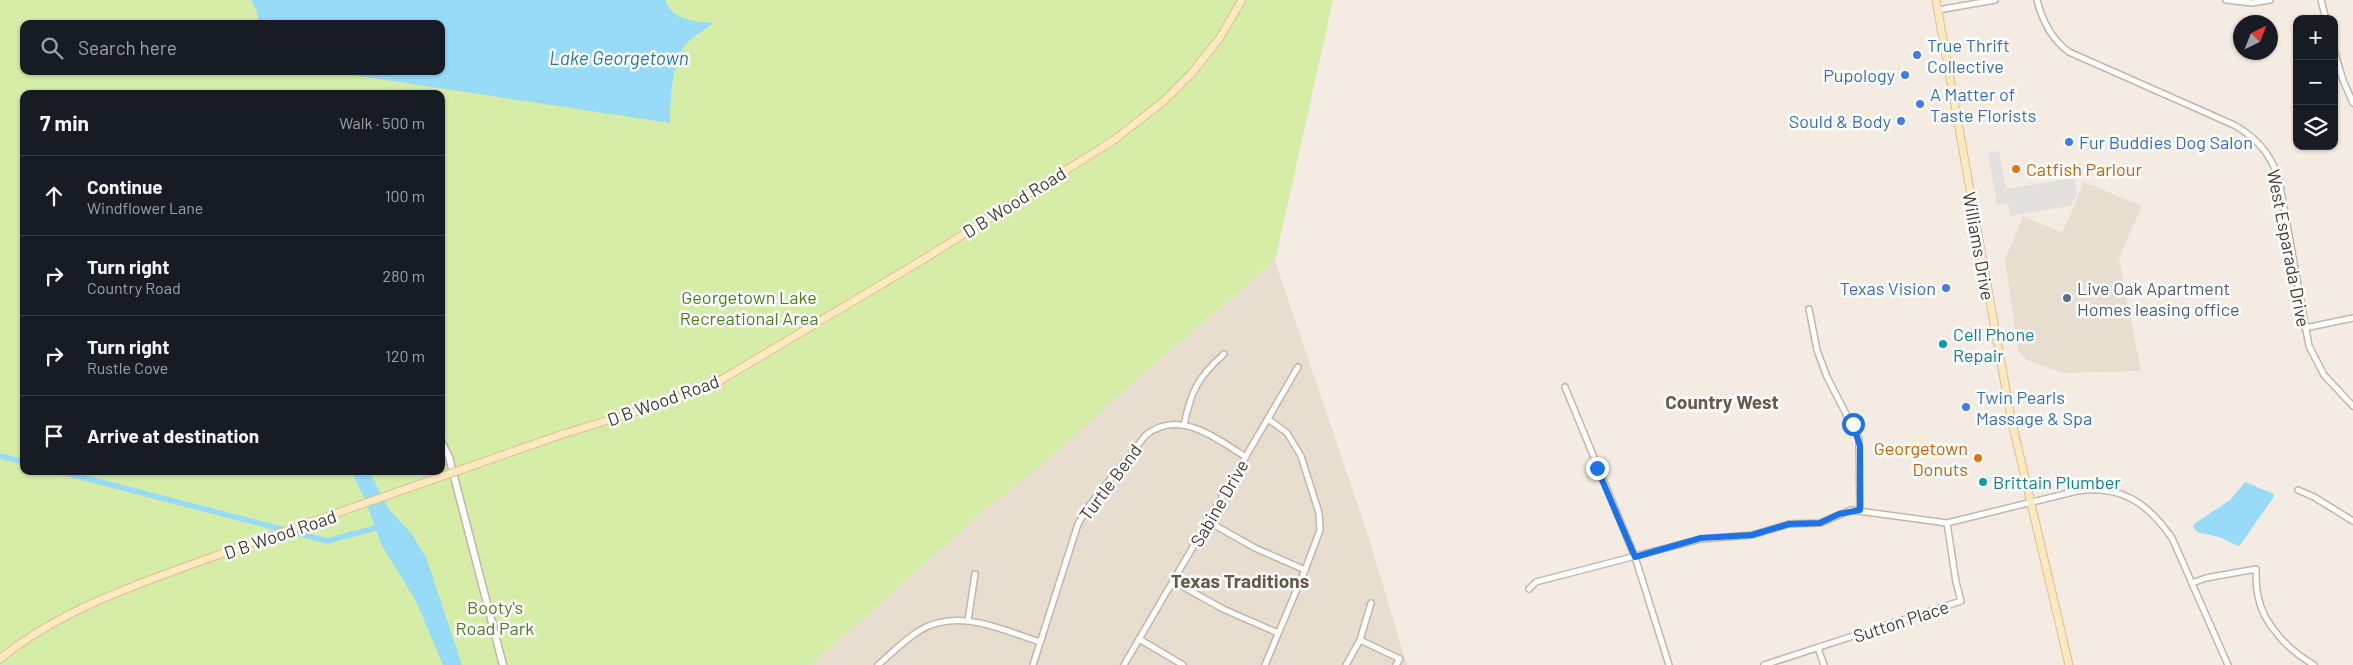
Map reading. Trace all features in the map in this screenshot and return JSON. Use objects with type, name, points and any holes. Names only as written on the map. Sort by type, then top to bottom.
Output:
[{"type":"main road","name":"D B Wood Road","points":[[0,660],[43,629],[83,608],[237,548],[560,436],[677,399],[722,380],[919,262],[1114,140],[1165,100],[1191,74],[1219,39],[1242,0]]},
{"type":"main road","name":"Williams Drive","points":[[1936,0],[1997,348],[2069,665]]},
{"type":"street","points":[[1938,10],[1995,0]]},
{"type":"street","name":"West Esparada Drive","points":[[2037,0],[2046,26],[2055,39],[2069,52],[2234,125],[2251,136],[2264,150],[2274,166],[2279,180],[2309,346],[2319,368],[2353,406]]},
{"type":"street","points":[[2226,0],[2252,3],[2270,0]]},
{"type":"street","points":[[2321,0],[2325,15]]},
{"type":"street","points":[[2337,60],[2342,80],[2353,103]]},
{"type":"street","points":[[1809,310],[1817,350],[1827,377],[1859,439],[1860,510]]},
{"type":"street","points":[[2305,328],[2353,318]]},
{"type":"street","points":[[1184,425],[1189,402],[1196,384],[1208,368],[1224,354]]},
{"type":"street","name":"Sabine Drive","points":[[1124,665],[1298,367]]},
{"type":"street","points":[[1565,387],[1635,557],[1669,665]]},
{"type":"street","points":[[1265,665],[1306,570],[1320,530],[1319,514],[1296,446],[1287,433],[1268,419]]},
{"type":"street","name":"Turtle Bend","points":[[1033,665],[1074,533],[1082,515],[1146,435],[1160,427],[1184,425],[1205,432],[1246,457]]},
{"type":"street","points":[[445,449],[449,457],[503,665]]},
{"type":"street","points":[[1529,589],[1536,582],[1701,538],[1752,535],[1789,524],[1820,523],[1839,514],[1860,510],[1947,523],[2077,491],[2097,488],[2116,492],[2129,498],[2147,509],[2162,524],[2172,538],[2228,665]]},
{"type":"street","points":[[2298,490],[2314,497],[2353,521]]},
{"type":"street","points":[[1209,522],[1255,548],[1306,570]]},
{"type":"street","name":"Sutton Place","points":[[1764,665],[1961,601],[1956,582],[1947,523]]},
{"type":"street","points":[[2192,583],[2206,578],[2256,568],[2258,596],[2270,622],[2298,654],[2314,665]]},
{"type":"street","points":[[968,620],[975,574]]},
{"type":"street","points":[[1174,581],[1223,609],[1278,633]]},
{"type":"street","points":[[1346,665],[1360,640],[1371,603]]},
{"type":"street","points":[[878,665],[911,636],[928,626],[951,620],[968,620],[1040,642]]},
{"type":"street","points":[[1139,639],[1183,665]]},
{"type":"street","points":[[1360,640],[1400,659],[1396,665]]},
{"type":"street","points":[[1818,648],[1824,665]]},
{"type":"shaded area","points":[[1999,151],[2006,189],[2074,178],[2077,194],[2070,206],[2010,216],[2008,203],[1997,205],[1988,153]]},
{"type":"shaded area","points":[[2084,182],[2142,206],[2119,258],[2141,371],[2063,373],[2027,360],[2018,351],[2005,259],[2023,216],[2062,233]]},
{"type":"shaded area","points":[[1275,261],[1368,535],[1407,665],[811,665],[987,508]]},
{"type":"green space","name":"Georgetown Lake Recreational Area","points":[[0,0],[1333,0],[1275,261],[1131,384],[1053,455],[987,508],[811,665],[0,665]]},
{"type":"water","name":"Lake Georgetown","points":[[251,0],[665,0],[673,12],[685,19],[713,23],[685,45],[677,61],[673,83],[670,123],[352,75],[445,75],[445,20],[258,20],[257,12]]},
{"type":"water","points":[[353,475],[371,475],[389,509],[411,533],[426,557],[462,665],[443,665],[416,601],[381,544],[364,497]]},
{"type":"water","points":[[2245,482],[2274,494],[2240,545],[2238,546],[2219,537],[2197,532],[2193,527],[2194,524],[2230,500]]},
{"type":"waterway","points":[[0,456],[20,461]]},
{"type":"waterway","points":[[73,475],[327,541],[383,526]]},
{"type":"place","name":"True Thrift Collective","points":[[1917,55]]},
{"type":"place","name":"Pupology","points":[[1905,75]]},
{"type":"place","name":"A Matter of Taste Florists","points":[[1920,104]]},
{"type":"place","name":"Sould & Body","points":[[1901,121]]},
{"type":"place","name":"Fur Buddies Dog Salon","points":[[2069,142]]},
{"type":"place","name":"Catfish Parlour","points":[[2016,169]]},
{"type":"place","name":"Texas Vision","points":[[1946,288]]},
{"type":"place","name":"Live Oak Apartment Homes leasing office","points":[[2067,298]]},
{"type":"place","name":"Cell Phone Repair","points":[[1943,344]]},
{"type":"place","name":"Twin Pearls Massage & Spa","points":[[1966,407]]},
{"type":"place","name":"Georgetown Donuts","points":[[1978,458]]},
{"type":"place","name":"Brittain Plumber","points":[[1983,482]]},
{"type":"district","name":"Country West","points":[[1722,401]]},
{"type":"district","name":"Texas Traditions","points":[[1240,580]]},
{"type":"route","points":[[1597,468],[1635,557],[1701,538],[1752,535],[1789,524],[1820,523],[1851,510],[1860,510],[1860,446],[1853,424]]},
{"type":"park label","name":"Booty's Road Park","points":[[495,617]]}]
